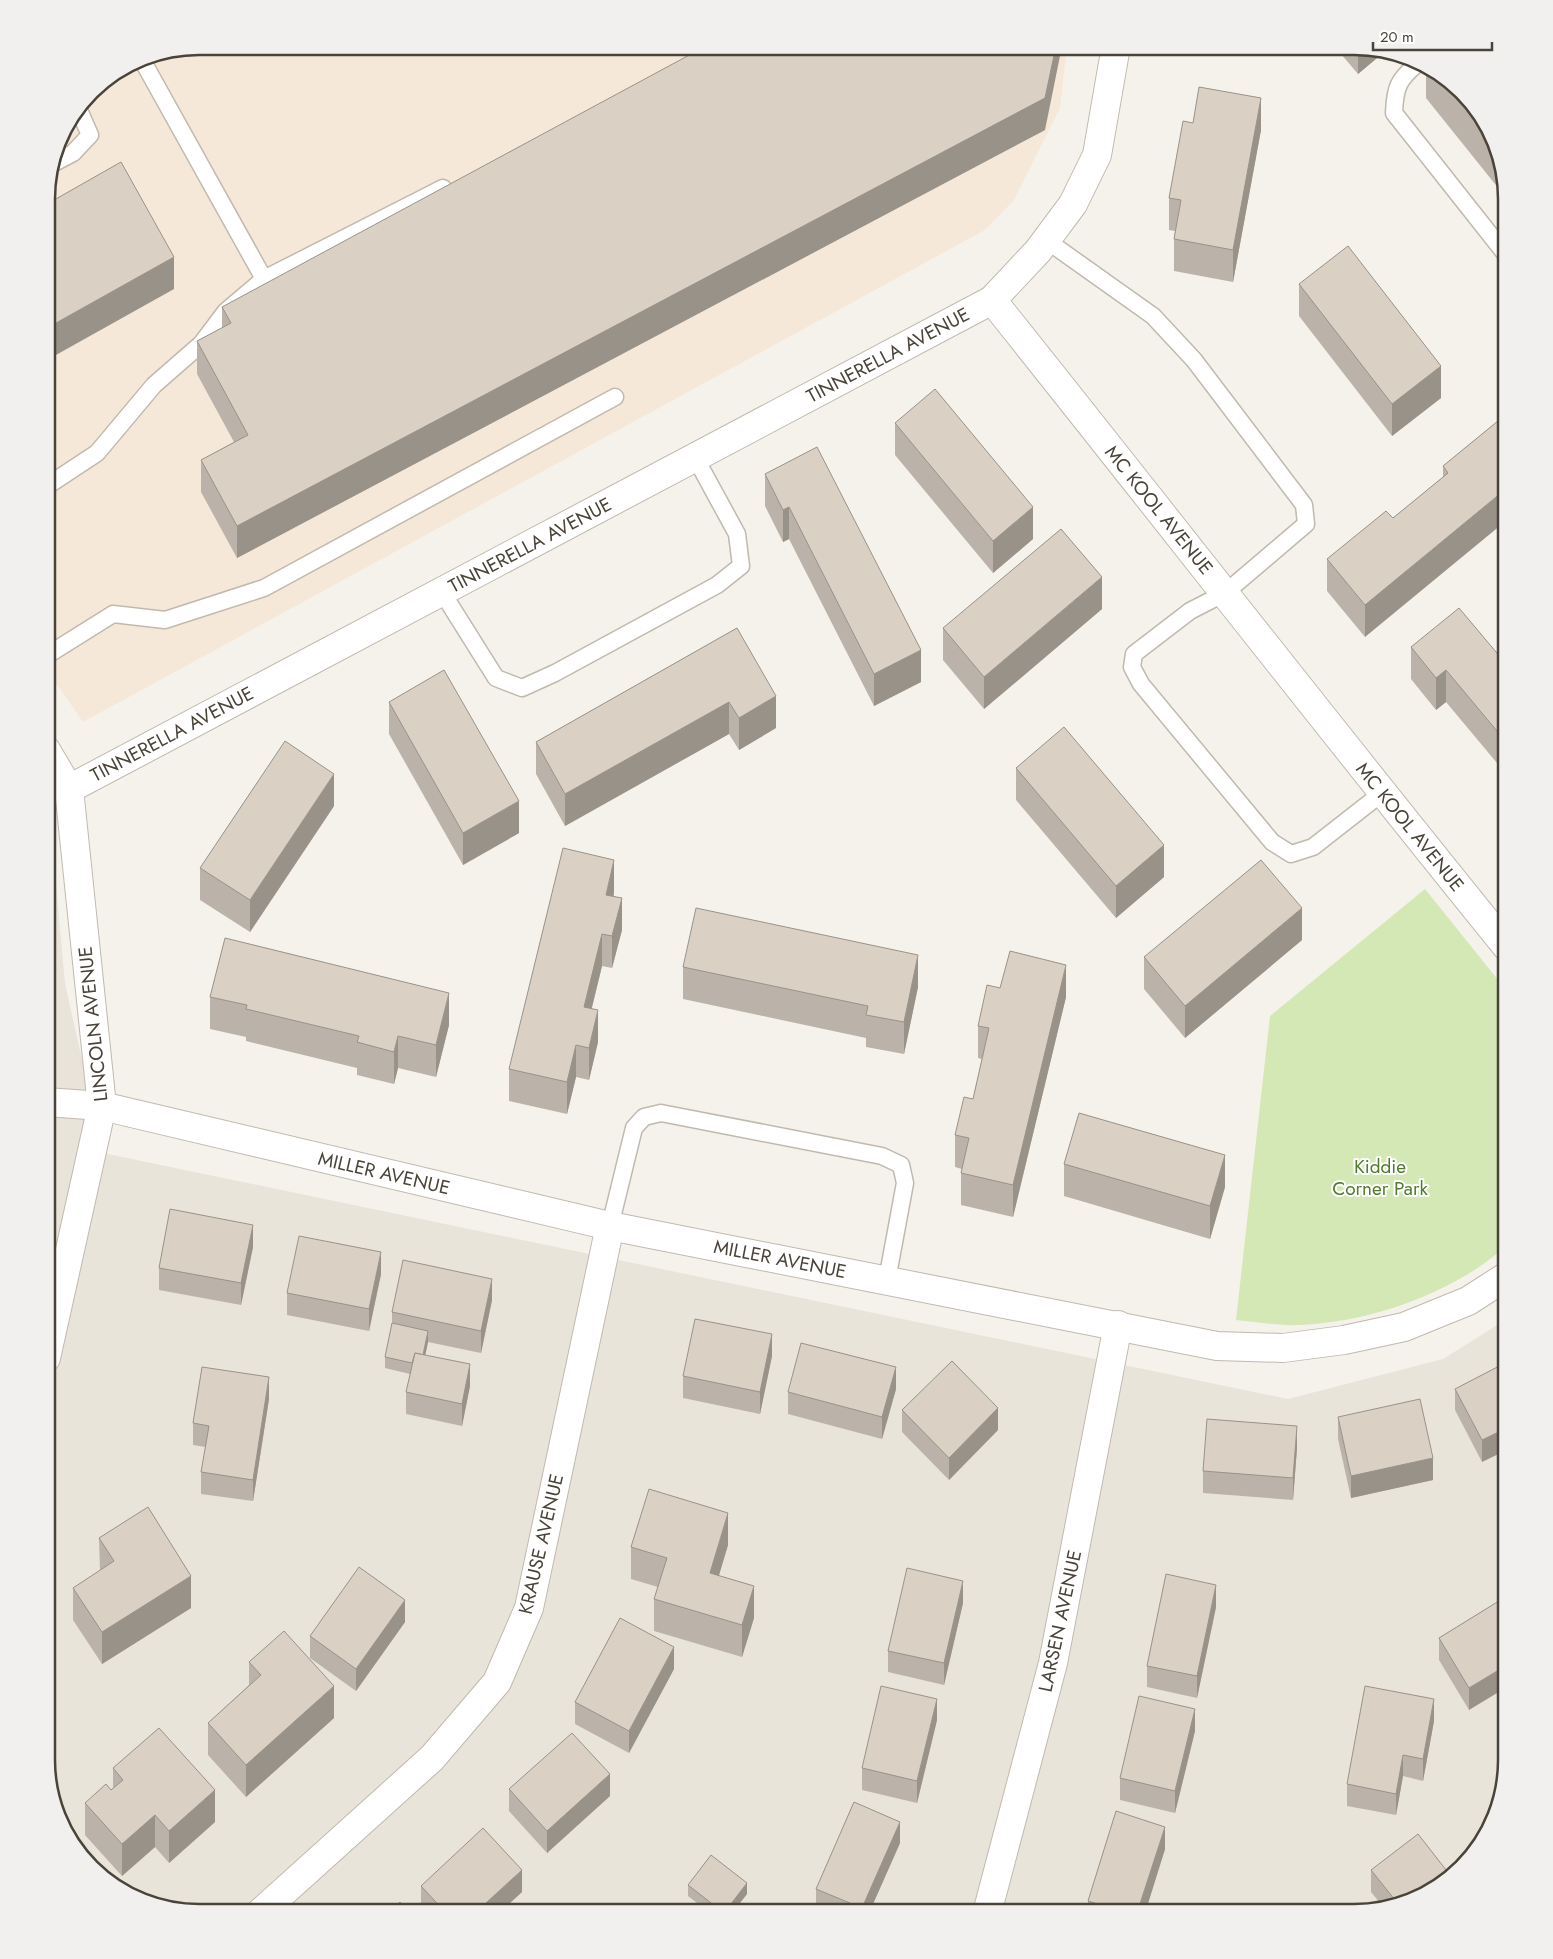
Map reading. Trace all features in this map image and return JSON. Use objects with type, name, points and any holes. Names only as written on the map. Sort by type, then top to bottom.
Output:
[{"type":"street","points":[[992,300],[1046,240],[1073,204],[1097,155],[1114,55]]},
{"type":"street","name":"TINNERELLA AVENUE","points":[[69,789],[992,300]]},
{"type":"street","name":"MC KOOL AVENUE","points":[[992,300],[1382,793],[1498,936]]},
{"type":"street","name":"LINCOLN AVENUE","points":[[55,765],[69,789],[102,1106],[55,1318]]},
{"type":"street","name":"MILLER AVENUE","points":[[55,1103],[102,1106],[610,1226],[1217,1346],[1283,1348],[1335,1342],[1404,1327],[1468,1300],[1498,1282]]},
{"type":"street","name":"KRAUSE AVENUE","points":[[270,1904],[432,1758],[497,1682],[529,1608],[610,1226]]},
{"type":"street","name":"LARSEN AVENUE","points":[[989,1904],[1053,1663],[1118,1325]]},
{"type":"lane","points":[[146,66],[264,279]]},
{"type":"lane","points":[[1412,68],[1406,73],[1395,92],[1394,113],[1498,245]]},
{"type":"lane","points":[[61,159],[73,153],[90,136],[81,116]]},
{"type":"lane","points":[[55,480],[96,453],[154,385],[201,344],[226,312],[264,279],[461,179]]},
{"type":"lane","points":[[1046,240],[1153,316],[1194,360],[1304,506],[1306,524],[1225,593],[1190,611],[1134,654],[1132,667],[1141,684],[1272,842],[1291,854],[1313,847],[1382,793]]},
{"type":"lane","points":[[55,650],[113,614],[165,620],[264,588],[615,397]]},
{"type":"lane","points":[[442,592],[496,678],[522,688],[555,673],[717,585],[741,566],[737,534],[695,458]]},
{"type":"lane","points":[[610,1226],[634,1128],[644,1117],[661,1113],[824,1144],[882,1156],[901,1165],[905,1184],[888,1280]]},
{"type":"shaded area","points":[[190,55],[1066,55],[1060,108],[1014,200],[985,230],[83,722],[55,682],[55,190],[60,162],[66,144],[79,119],[97,97],[119,79],[153,63]]},
{"type":"shaded area","points":[[55,873],[65,984],[103,1153],[1288,1399],[1443,1359],[1498,1325],[1498,1769],[1490,1806],[1474,1840],[1449,1868],[1434,1880],[1409,1893],[1373,1903],[1354,1904],[199,1904],[180,1903],[153,1896],[119,1880],[91,1855],[79,1840],[63,1806],[55,1769]]},
{"type":"green space","name":"Kiddie Corner Park","points":[[1425,889],[1498,980],[1498,1253],[1476,1269],[1436,1291],[1370,1315],[1347,1320],[1301,1325],[1236,1320],[1270,1016]]},
{"type":"building","points":[[689,55],[1054,55],[1045,98],[237,526],[201,460],[248,435],[197,341],[231,323],[222,307]]},
{"type":"building","points":[[1199,87],[1261,98],[1233,250],[1174,239],[1181,200],[1169,198],[1183,121],[1193,123]]},
{"type":"building","points":[[121,162],[174,257],[55,324],[55,199]]},
{"type":"building","points":[[1348,246],[1441,366],[1392,404],[1299,284]]},
{"type":"building","points":[[935,389],[1033,507],[993,541],[895,423]]},
{"type":"building","points":[[1498,421],[1498,495],[1365,605],[1327,559],[1386,511],[1393,518],[1448,473],[1443,466]]},
{"type":"building","points":[[817,447],[921,650],[874,674],[789,507],[783,510],[765,474]]},
{"type":"building","points":[[1061,529],[1102,577],[984,677],[943,628]]},
{"type":"building","points":[[1459,608],[1498,654],[1498,732],[1446,670],[1436,678],[1411,647]]},
{"type":"building","points":[[737,628],[776,696],[739,718],[729,702],[565,794],[536,742]]},
{"type":"building","points":[[444,670],[519,801],[463,833],[389,702]]},
{"type":"building","points":[[1064,727],[1164,845],[1116,886],[1016,768]]},
{"type":"building","points":[[285,741],[334,774],[250,900],[200,868]]},
{"type":"building","points":[[563,848],[614,860],[606,895],[622,898],[612,936],[602,934],[584,1007],[598,1010],[589,1048],[576,1045],[567,1082],[509,1069]]},
{"type":"building","points":[[1261,860],[1302,908],[1185,1006],[1144,957]]},
{"type":"building","points":[[696,908],[918,955],[904,1022],[866,1015],[868,1006],[683,967]]},
{"type":"building","points":[[225,938],[449,993],[436,1045],[398,1036],[394,1052],[357,1042],[359,1036],[246,1009],[247,1005],[210,997]]},
{"type":"building","points":[[1010,951],[1066,965],[1013,1185],[961,1173],[969,1138],[955,1135],[964,1097],[973,1099],[989,1028],[978,1026],[987,985],[1000,988]]},
{"type":"building","points":[[1079,1113],[1225,1155],[1210,1206],[1064,1164]]},
{"type":"building","points":[[170,1209],[253,1225],[241,1283],[159,1268]]},
{"type":"building","points":[[299,1236],[381,1252],[369,1309],[287,1293]]},
{"type":"building","points":[[403,1260],[492,1279],[481,1331],[392,1312]]},
{"type":"building","points":[[695,1319],[772,1334],[760,1392],[683,1376]]},
{"type":"building","points":[[392,1323],[428,1331],[423,1355],[415,1353],[412,1363],[385,1357]]},
{"type":"building","points":[[801,1343],[896,1367],[882,1417],[788,1392]]},
{"type":"building","points":[[415,1353],[470,1364],[462,1404],[406,1392]]},
{"type":"building","points":[[952,1361],[998,1408],[949,1458],[902,1410]]},
{"type":"building","points":[[202,1367],[269,1377],[253,1480],[201,1472],[209,1426],[193,1423]]},
{"type":"building","points":[[1498,1367],[1498,1432],[1482,1440],[1455,1389]]},
{"type":"building","points":[[1420,1399],[1433,1458],[1351,1476],[1338,1417]]},
{"type":"building","points":[[1207,1419],[1297,1426],[1293,1478],[1203,1471]]},
{"type":"building","points":[[649,1489],[728,1513],[710,1573],[754,1586],[742,1625],[654,1599],[667,1558],[631,1547]]},
{"type":"building","points":[[148,1507],[191,1576],[102,1632],[73,1588],[114,1561],[99,1538]]},
{"type":"building","points":[[359,1567],[405,1600],[356,1669],[310,1636]]},
{"type":"building","points":[[907,1568],[963,1581],[944,1663],[888,1651]]},
{"type":"building","points":[[1166,1574],[1216,1585],[1197,1676],[1147,1666]]},
{"type":"building","points":[[1498,1602],[1498,1670],[1469,1688],[1439,1638]]},
{"type":"building","points":[[620,1618],[674,1647],[629,1731],[575,1702]]},
{"type":"building","points":[[284,1631],[334,1686],[246,1765],[208,1723],[261,1675],[249,1662]]},
{"type":"building","points":[[881,1686],[937,1699],[917,1781],[862,1768]]},
{"type":"building","points":[[1365,1686],[1434,1699],[1423,1759],[1403,1755],[1396,1794],[1347,1784]]},
{"type":"building","points":[[1139,1696],[1195,1709],[1175,1791],[1120,1778]]},
{"type":"building","points":[[159,1728],[215,1790],[169,1831],[155,1815],[122,1844],[85,1803],[106,1784],[111,1790],[123,1780],[113,1768]]},
{"type":"building","points":[[572,1733],[610,1774],[547,1831],[509,1789]]},
{"type":"building","points":[[854,1802],[900,1822],[864,1904],[852,1904],[816,1889]]},
{"type":"building","points":[[1116,1811],[1165,1827],[1140,1904],[1098,1904],[1088,1901]]},
{"type":"building","points":[[483,1828],[522,1870],[485,1904],[438,1904],[421,1886]]},
{"type":"building","points":[[1418,1834],[1446,1870],[1418,1889],[1394,1898],[1371,1870]]},
{"type":"building","points":[[711,1855],[747,1883],[731,1904],[712,1904],[688,1885]]}]
